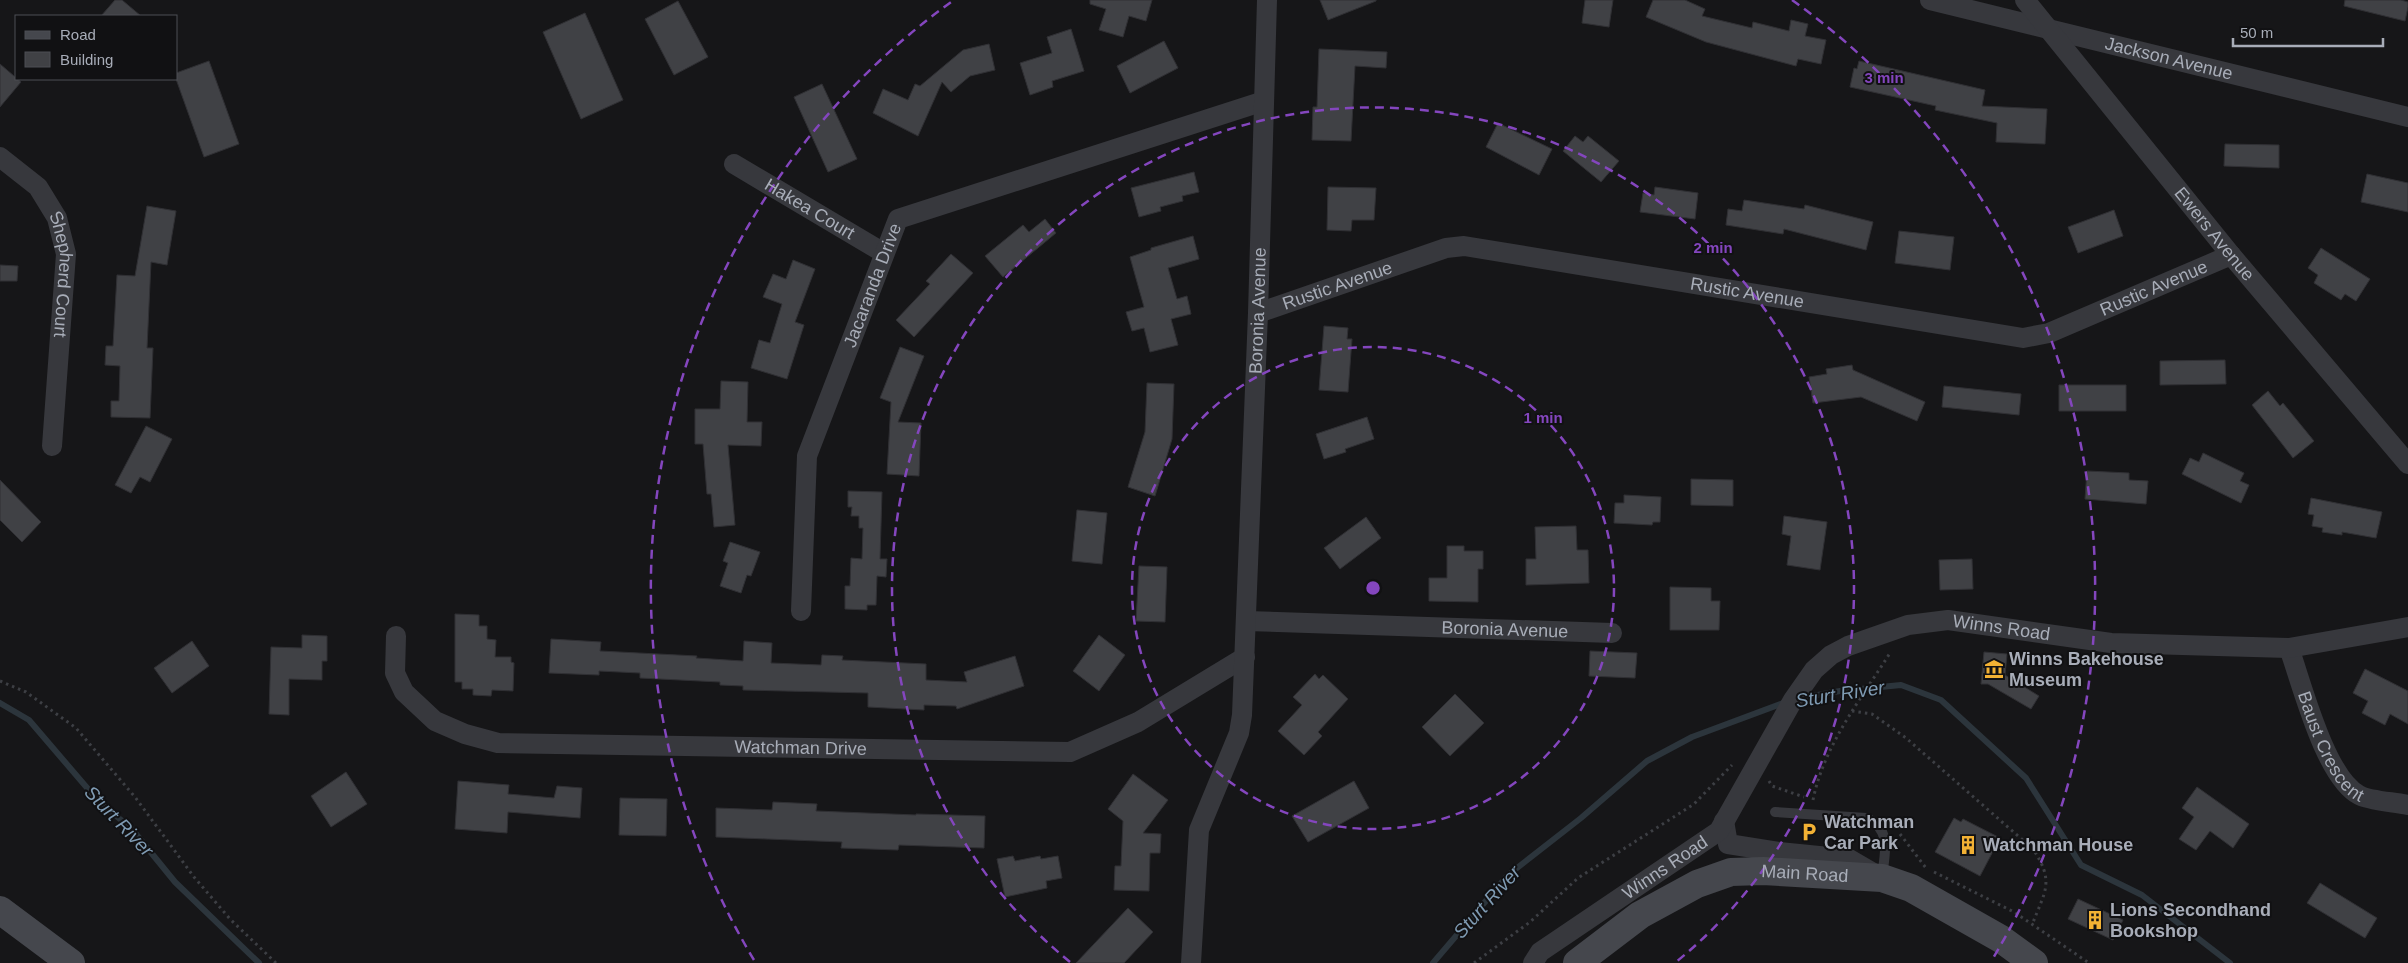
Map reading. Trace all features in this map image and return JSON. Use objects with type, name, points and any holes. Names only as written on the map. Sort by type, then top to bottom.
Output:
[{"type":"main road","name":"Main Road","points":[[1577,963],[1640,916],[1697,884],[1731,872],[1763,871],[1882,878],[1911,888],[2001,939],[2034,963]]},
{"type":"main road","points":[[0,910],[71,963]]},
{"type":"street","name":"Boronia Avenue","points":[[1191,963],[1199,830],[1239,733],[1242,715],[1258,313],[1267,0]]},
{"type":"street","name":"Jackson Avenue","points":[[1930,0],[2408,117]]},
{"type":"street","name":"Ewers Avenue","points":[[2025,0],[2232,255],[2408,464]]},
{"type":"street","name":"Jacaranda Drive","points":[[801,611],[807,456],[898,219],[1264,101]]},
{"type":"street","name":"Shepherd Court","points":[[0,156],[38,187],[57,218],[66,254],[52,446]]},
{"type":"street","name":"Hakea Court","points":[[734,164],[884,253]]},
{"type":"street","name":"Rustic Avenue","points":[[1258,313],[1446,248],[1464,246],[2022,338],[2050,333],[2232,255]]},
{"type":"street","name":"Winns Road","points":[[1534,963],[1540,952],[1718,831],[1781,719],[1814,670],[1831,654],[1848,646],[1908,626],[1948,620],[2111,643],[2289,648],[2408,627]]},
{"type":"street","name":"Boronia Avenue","points":[[1246,621],[1612,633]]},
{"type":"street","name":"Watchman Drive","points":[[396,636],[395,673],[404,692],[435,720],[465,734],[498,743],[1070,752],[1138,722],[1245,657]]},
{"type":"street","name":"Baust Crescent","points":[[2289,648],[2321,742],[2339,775],[2359,795],[2408,805]]},
{"type":"street","points":[[1724,822],[1728,844],[1779,852],[1849,858],[1882,878]]},
{"type":"lane","points":[[1775,812],[1866,818],[1874,821],[1885,837],[1886,848],[1882,878]]},
{"type":"path","points":[[1813,800],[1818,776],[1852,711],[1889,655]]},
{"type":"path","points":[[0,681],[26,692],[76,728],[135,797],[194,877],[230,919],[276,963]]},
{"type":"path","points":[[1852,711],[1872,714],[1906,738],[1934,765],[2033,849],[2044,866],[2046,887],[2032,925]]},
{"type":"path","points":[[2014,912],[2089,963]]},
{"type":"building","points":[[115,0],[122,0],[140,15],[102,15]]},
{"type":"building","points":[[1090,0],[1152,0],[1146,21],[1129,16],[1123,37],[1099,30],[1106,9],[1090,4]]},
{"type":"building","points":[[1320,0],[1376,0],[1376,1],[1328,20]]},
{"type":"building","points":[[1585,0],[1613,0],[1609,27],[1582,23]]},
{"type":"building","points":[[1653,0],[1685,0],[1705,9],[1702,16],[1752,28],[1753,22],[1789,31],[1791,20],[1808,24],[1805,36],[1826,40],[1821,64],[1798,59],[1796,66],[1706,42],[1646,17]]},
{"type":"building","points":[[2345,0],[2401,0],[2408,2],[2405,21],[2344,6]]},
{"type":"building","points":[[678,1],[708,57],[674,75],[645,19]]},
{"type":"building","points":[[585,13],[623,100],[581,119],[543,32]]},
{"type":"building","points":[[1071,29],[1084,71],[1052,81],[1053,87],[1030,95],[1020,63],[1052,53],[1047,37]]},
{"type":"building","points":[[1164,41],[1178,68],[1130,93],[1117,66]]},
{"type":"building","points":[[989,44],[995,70],[970,76],[951,92],[942,82],[918,136],[873,113],[883,89],[908,100],[915,84],[920,86],[963,50]]},
{"type":"building","points":[[1319,49],[1387,52],[1386,68],[1355,66],[1351,141],[1312,140],[1313,107],[1317,107]]},
{"type":"building","points":[[209,61],[239,144],[204,157],[176,80],[178,80],[178,72]]},
{"type":"building","points":[[1859,61],[1985,90],[1982,106],[2047,109],[2045,144],[1996,142],[1997,123],[1935,110],[1936,106],[1850,87],[1854,68],[1857,69]]},
{"type":"building","points":[[0,64],[15,77],[15,80],[21,82],[0,107]]},
{"type":"building","points":[[822,84],[857,159],[828,172],[794,97]]},
{"type":"building","points":[[1498,123],[1552,149],[1539,175],[1486,147]]},
{"type":"building","points":[[1575,136],[1583,142],[1588,136],[1619,161],[1601,182],[1563,151]]},
{"type":"building","points":[[2225,144],[2279,145],[2279,168],[2224,166]]},
{"type":"building","points":[[1194,172],[1199,192],[1182,196],[1183,201],[1160,207],[1161,211],[1139,217],[1131,188]]},
{"type":"building","points":[[2367,174],[2408,183],[2408,212],[2361,202]]},
{"type":"building","points":[[1328,187],[1376,188],[1374,220],[1352,220],[1351,231],[1327,230]]},
{"type":"building","points":[[1655,187],[1698,193],[1695,219],[1640,212],[1643,193],[1654,195]]},
{"type":"building","points":[[1744,200],[1804,209],[1805,205],[1873,222],[1866,250],[1784,229],[1783,234],[1726,225],[1728,209],[1742,211]]},
{"type":"building","points":[[147,206],[176,211],[167,265],[151,262],[147,348],[153,348],[150,418],[111,417],[111,401],[119,401],[120,366],[105,365],[106,346],[113,346],[117,275],[135,276]]},
{"type":"building","points":[[2114,210],[2123,236],[2078,253],[2068,227]]},
{"type":"building","points":[[1045,219],[1056,233],[1003,277],[985,256],[1023,225],[1029,232]]},
{"type":"building","points":[[1899,231],[1954,237],[1950,270],[1895,263]]},
{"type":"building","points":[[1193,236],[1199,259],[1168,268],[1177,299],[1187,296],[1191,314],[1171,319],[1178,345],[1150,352],[1144,328],[1132,331],[1126,312],[1144,307],[1130,257],[1151,250],[1151,248]]},
{"type":"building","points":[[2321,248],[2370,279],[2356,301],[2345,294],[2341,300],[2314,283],[2318,275],[2308,268]]},
{"type":"building","points":[[951,254],[973,273],[914,337],[896,320],[930,284],[926,281]]},
{"type":"building","points":[[793,260],[815,269],[795,322],[804,325],[787,379],[751,368],[759,340],[770,343],[782,304],[763,297],[773,274],[786,279]]},
{"type":"building","points":[[0,265],[18,266],[17,281],[0,281]]},
{"type":"building","points":[[1324,326],[1348,328],[1347,339],[1352,339],[1348,392],[1319,390]]},
{"type":"building","points":[[900,347],[924,356],[898,422],[921,423],[919,476],[887,474],[891,402],[880,398]]},
{"type":"building","points":[[2225,360],[2226,384],[2160,385],[2160,361]]},
{"type":"building","points":[[1852,365],[1853,370],[1925,402],[1917,421],[1861,397],[1813,403],[1809,377],[1827,374],[1826,369]]},
{"type":"building","points":[[721,381],[748,382],[747,422],[762,422],[761,446],[728,445],[735,525],[714,527],[711,494],[707,494],[703,444],[695,444],[695,409],[720,409]]},
{"type":"building","points":[[1147,383],[1174,384],[1172,439],[1155,496],[1128,487],[1145,432]]},
{"type":"building","points":[[2059,385],[2126,385],[2126,411],[2059,411]]},
{"type":"building","points":[[1944,386],[2021,394],[2019,415],[1942,407]]},
{"type":"building","points":[[2268,391],[2280,406],[2283,403],[2314,441],[2293,458],[2252,405]]},
{"type":"building","points":[[1367,417],[1374,439],[1345,449],[1346,452],[1324,459],[1316,434]]},
{"type":"building","points":[[146,426],[172,439],[150,482],[140,477],[131,493],[115,485]]},
{"type":"building","points":[[2203,453],[2244,473],[2240,481],[2249,485],[2241,503],[2182,474],[2190,458],[2199,462]]},
{"type":"building","points":[[2087,471],[2129,473],[2129,480],[2148,481],[2146,504],[2085,499]]},
{"type":"building","points":[[1691,479],[1733,480],[1733,506],[1691,505]]},
{"type":"building","points":[[0,480],[41,522],[22,542],[0,520]]},
{"type":"building","points":[[848,491],[882,492],[880,559],[887,559],[886,577],[877,576],[876,605],[867,605],[867,610],[845,609],[845,586],[850,586],[851,558],[862,559],[863,528],[859,528],[859,516],[851,516],[852,507],[848,507]]},
{"type":"building","points":[[1624,495],[1661,497],[1660,522],[1653,522],[1652,525],[1614,523],[1615,503],[1624,503]]},
{"type":"building","points":[[2311,498],[2382,512],[2376,538],[2342,532],[2342,535],[2322,532],[2323,528],[2312,526],[2314,515],[2308,514]]},
{"type":"building","points":[[1077,510],[1107,513],[1102,564],[1072,561]]},
{"type":"building","points":[[1784,516],[1827,522],[1820,570],[1787,565],[1791,536],[1782,534]]},
{"type":"building","points":[[1366,517],[1381,538],[1340,569],[1324,548]]},
{"type":"building","points":[[1576,526],[1577,550],[1588,550],[1589,583],[1526,585],[1526,559],[1536,559],[1535,527]]},
{"type":"building","points":[[730,542],[760,552],[751,576],[747,575],[741,593],[720,586],[728,563],[723,561]]},
{"type":"building","points":[[1447,546],[1464,546],[1464,551],[1483,551],[1483,569],[1478,569],[1478,602],[1429,601],[1429,578],[1447,578]]},
{"type":"building","points":[[1972,559],[1973,589],[1940,590],[1939,560]]},
{"type":"building","points":[[1139,566],[1167,567],[1165,622],[1136,621]]},
{"type":"building","points":[[1670,587],[1711,588],[1711,601],[1720,601],[1719,630],[1670,630]]},
{"type":"building","points":[[455,614],[479,615],[479,626],[487,626],[487,639],[496,640],[495,657],[511,657],[511,662],[514,663],[513,691],[492,690],[491,696],[473,695],[473,689],[462,689],[462,682],[455,682]]},
{"type":"building","points":[[302,635],[327,636],[327,661],[322,661],[322,680],[289,679],[289,715],[269,714],[271,647],[302,648]]},
{"type":"building","points":[[1099,635],[1125,655],[1099,691],[1073,671]]},
{"type":"building","points":[[551,639],[601,642],[600,651],[697,656],[696,658],[743,661],[744,641],[772,643],[771,663],[821,665],[822,655],[843,656],[842,660],[926,664],[926,680],[967,682],[964,672],[1015,656],[1024,686],[957,709],[956,706],[924,705],[924,710],[868,707],[868,693],[743,690],[743,686],[720,685],[720,682],[640,678],[640,673],[599,671],[599,675],[549,673]]},
{"type":"building","points":[[192,641],[209,666],[172,693],[154,668]]},
{"type":"building","points":[[1590,651],[1637,653],[1635,678],[1589,676]]},
{"type":"building","points":[[1984,652],[2007,654],[2005,675],[2039,696],[2031,709],[1988,684],[1981,684]]},
{"type":"building","points":[[2365,669],[2408,691],[2408,724],[2390,714],[2385,725],[2362,713],[2368,701],[2353,693]]},
{"type":"building","points":[[1315,674],[1319,679],[1323,675],[1348,699],[1318,732],[1322,736],[1304,755],[1278,731],[1302,705],[1293,697]]},
{"type":"building","points":[[1455,694],[1484,723],[1450,756],[1422,727]]},
{"type":"building","points":[[346,772],[367,804],[331,827],[311,796]]},
{"type":"building","points":[[1133,774],[1168,800],[1143,833],[1161,834],[1160,853],[1150,853],[1149,891],[1114,890],[1115,866],[1121,866],[1123,821],[1108,809]]},
{"type":"building","points":[[458,781],[509,785],[508,794],[554,798],[557,786],[582,788],[580,818],[508,812],[507,833],[455,829]]},
{"type":"building","points":[[1354,781],[1369,808],[1308,842],[1292,816]]},
{"type":"building","points":[[2197,787],[2249,824],[2233,848],[2210,831],[2196,850],[2179,839],[2194,817],[2182,808]]},
{"type":"building","points":[[620,798],[667,799],[666,836],[619,835]]},
{"type":"building","points":[[773,802],[817,804],[816,811],[985,816],[984,848],[899,845],[898,850],[841,848],[842,842],[716,837],[716,808],[772,810]]},
{"type":"building","name":"Watchman House","points":[[1954,818],[1961,822],[1963,819],[2000,838],[1980,876],[1935,852]]},
{"type":"building","points":[[1013,856],[1015,861],[1040,856],[1041,859],[1058,856],[1062,878],[1046,881],[1047,888],[1005,897],[997,859]]},
{"type":"building","points":[[2320,883],[2377,918],[2365,938],[2307,903]]},
{"type":"building","name":"Lions Secondhand Bookshop","points":[[2078,899],[2123,920],[2113,940],[2068,919]]},
{"type":"building","points":[[1128,908],[1153,932],[1124,963],[1076,963]]},
{"type":"waterway","name":"Sturt River","points":[[1801,698],[1840,691],[1901,685],[1941,700],[2026,778],[2081,865],[2142,895],[2230,963]]},
{"type":"waterway","name":"Sturt River","points":[[1433,963],[1508,875],[1581,818],[1647,761],[1692,737],[1786,702]]},
{"type":"waterway","name":"Sturt River","points":[[0,703],[29,720],[100,803],[131,828],[175,882],[259,963]]},
{"type":"place","name":"Winns Bakehouse Museum","points":[[1994,669]]},
{"type":"place","name":"Watchman Car Park","points":[[1809,832]]},
{"type":"place","name":"Watchman House","points":[[1968,845]]},
{"type":"place","name":"Lions Secondhand Bookshop","points":[[2095,920]]}]
